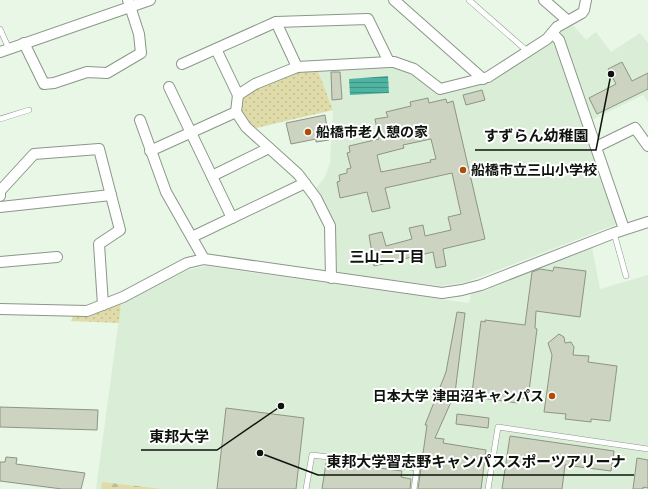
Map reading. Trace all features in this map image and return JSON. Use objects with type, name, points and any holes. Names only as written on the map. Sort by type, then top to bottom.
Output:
[{"type":"street","points":[[4,50],[129,4],[150,0]]},
{"type":"street","points":[[394,0],[484,78]]},
{"type":"street","points":[[544,0],[567,20]]},
{"type":"street","points":[[238,94],[255,84],[297,67],[394,62],[414,69],[440,89],[484,78],[548,39],[557,27],[567,20],[582,13],[586,0]]},
{"type":"street","points":[[24,43],[44,84],[54,84],[87,72],[107,73],[141,53],[139,34],[129,4]]},
{"type":"street","points":[[182,64],[276,22],[368,18],[389,62]]},
{"type":"street","points":[[276,22],[297,67]]},
{"type":"street","points":[[552,33],[559,40],[624,229]]},
{"type":"street","points":[[216,49],[238,94],[236,112],[246,127],[289,164],[316,198],[330,226],[331,278]]},
{"type":"street","points":[[169,88],[189,133],[232,218]]},
{"type":"street","points":[[150,151],[236,112]]},
{"type":"street","points":[[140,120],[166,192],[204,260]]},
{"type":"street","points":[[596,147],[635,128],[648,146]]},
{"type":"street","points":[[212,176],[269,148]]},
{"type":"street","points":[[0,196],[0,191],[34,154],[100,149],[120,230],[99,244],[103,305]]},
{"type":"street","points":[[192,237],[305,183]]},
{"type":"street","points":[[0,207],[111,195]]},
{"type":"street","points":[[0,309],[87,311],[123,297],[188,263],[204,260],[442,293],[462,290],[481,284],[624,229],[648,222]]},
{"type":"street","points":[[0,262],[57,257]]},
{"type":"lane","points":[[469,0],[527,51]]},
{"type":"lane","points":[[0,28],[4,50]]},
{"type":"lane","points":[[0,119],[29,110]]},
{"type":"lane","points":[[614,233],[626,276]]},
{"type":"lane","points":[[488,489],[498,427],[648,449]]},
{"type":"lane","points":[[306,489],[312,455],[417,468],[414,489]]},
{"type":"shaded area","points":[[571,23],[586,40],[596,32],[611,52],[640,33],[648,43],[648,102],[643,95],[590,121],[559,29]]},
{"type":"shaded area","name":"船橋市立三山小学校","points":[[551,41],[555,42],[617,224],[467,282],[441,286],[343,274],[336,270],[334,224],[316,188],[325,177],[330,163],[333,110],[318,71],[394,66],[412,73],[440,93],[490,82]]},
{"type":"shaded area","points":[[592,247],[600,289],[648,275],[648,489],[96,489],[121,303],[188,270],[206,266],[469,303],[471,293]]},
{"type":"green space","points":[[318,71],[333,110],[256,128],[240,112],[241,99],[258,88],[296,72]]},
{"type":"green space","points":[[121,303],[119,323],[71,321],[73,316],[86,316]]},
{"type":"green space","points":[[102,482],[163,489],[101,489]]},
{"type":"water","points":[[388,76],[389,93],[350,95],[349,79]]},
{"type":"building","points":[[622,62],[632,81],[648,73],[648,89],[597,114],[589,98],[616,84],[608,69]]},
{"type":"building","points":[[331,72],[340,72],[342,99],[332,100]]},
{"type":"building","points":[[482,90],[485,100],[466,105],[463,95]]},
{"type":"building","points":[[428,98],[429,103],[446,99],[447,103],[453,101],[485,239],[443,249],[446,266],[436,268],[433,252],[374,266],[369,235],[382,232],[386,246],[412,239],[409,228],[423,225],[425,236],[451,230],[448,217],[461,214],[452,173],[385,188],[390,208],[372,212],[367,192],[340,198],[337,182],[340,181],[339,175],[347,173],[347,169],[351,168],[347,153],[350,152],[349,146],[379,139],[375,119],[388,117],[386,112],[411,106],[410,102]],"holes":[[[431,139],[436,159],[430,160],[431,162],[381,172],[377,155],[404,148],[403,145]]]},
{"type":"building","points":[[325,115],[329,140],[316,142],[316,139],[291,144],[286,123]]},
{"type":"building","points":[[554,267],[586,271],[580,317],[536,311],[535,328],[537,329],[528,399],[519,398],[518,403],[474,397],[475,393],[472,393],[481,321],[485,322],[485,320],[525,325],[532,272],[540,269],[553,271]]},
{"type":"building","points":[[457,312],[465,313],[455,393],[435,438],[444,439],[443,443],[486,450],[481,489],[418,489],[427,425],[425,425],[446,372]]},
{"type":"building","points":[[559,334],[564,337],[565,343],[571,342],[574,347],[573,355],[589,356],[588,362],[617,366],[610,421],[591,419],[591,422],[565,419],[566,414],[544,412],[552,355],[548,343]]},
{"type":"building","points":[[0,407],[98,410],[97,430],[0,427]]},
{"type":"building","points":[[226,408],[304,418],[296,489],[217,489]]},
{"type":"building","points":[[457,414],[489,418],[488,428],[456,424]]},
{"type":"building","points":[[510,436],[614,451],[611,471],[565,465],[562,489],[502,489]]},
{"type":"building","points":[[6,457],[17,458],[16,464],[85,473],[81,489],[62,489],[0,481],[0,462],[5,462]]},
{"type":"building","points":[[637,458],[648,460],[648,488],[643,487],[643,489],[633,489]]},
{"type":"building","points":[[334,462],[402,471],[401,477],[411,479],[410,489],[322,489],[326,463],[333,464]]},
{"type":"place","name":"すずらん幼稚園","points":[[611,74]]},
{"type":"place","name":"船橋市老人憩の家","points":[[308,132]]},
{"type":"place","name":"船橋市立三山小学校","points":[[463,170]]},
{"type":"place","name":"日本大学 津田沼キャンパス","points":[[552,396]]},
{"type":"place","name":"東邦大学","points":[[281,406]]},
{"type":"place","name":"東邦大学習志野キャンパススポーツアリーナ","points":[[260,453]]},
{"type":"district","name":"三山二丁目","points":[[387,256]]}]
